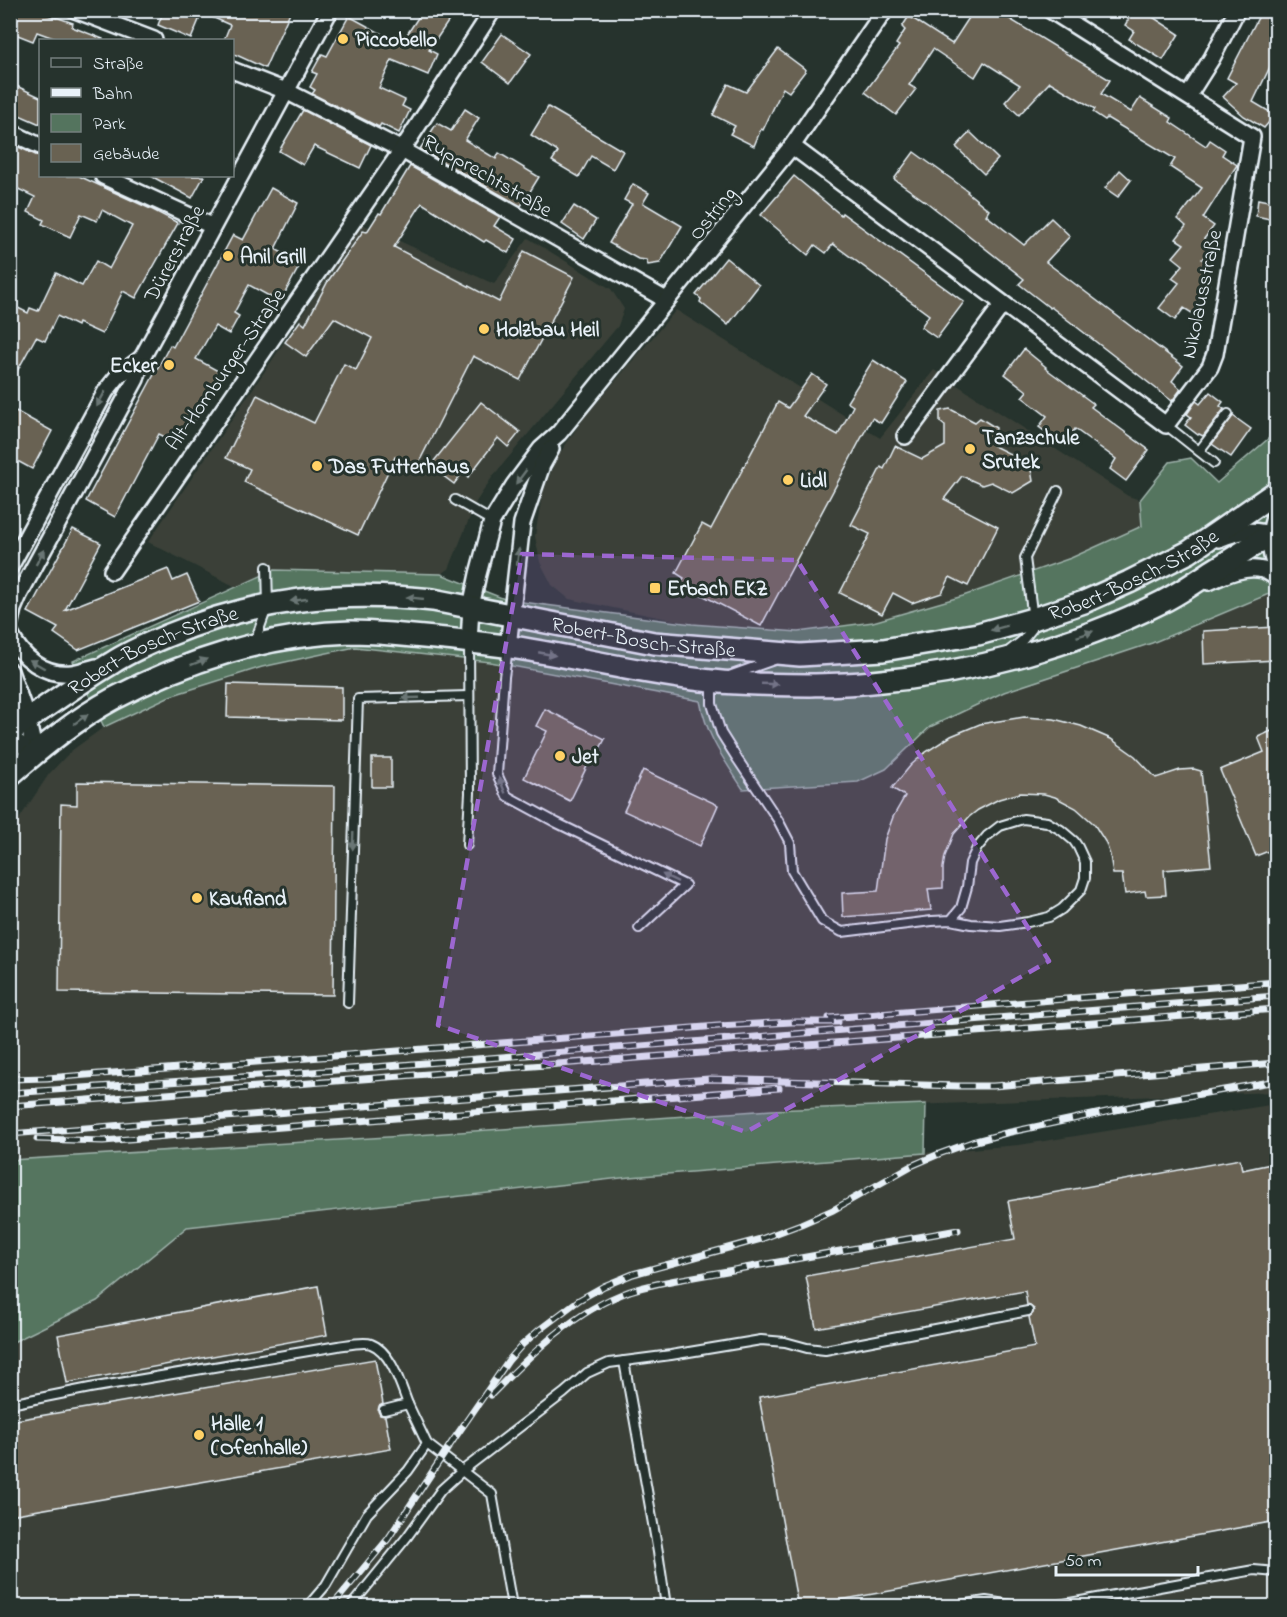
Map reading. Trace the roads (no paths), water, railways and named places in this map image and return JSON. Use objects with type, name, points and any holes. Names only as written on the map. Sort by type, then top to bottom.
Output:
[{"type":"main road","name":"Robert-Bosch-Straße","points":[[10,734],[28,719],[113,662],[146,645],[195,624],[239,610],[311,598],[358,595],[404,597],[471,607],[654,643],[800,655],[883,650],[978,634],[1034,619],[1084,602],[1129,582],[1189,552],[1276,492]]},
{"type":"main road","name":"Robert-Bosch-Straße","points":[[10,775],[34,754],[111,700],[145,683],[207,658],[253,645],[313,634],[353,632],[432,637],[508,647],[624,669],[712,682],[796,685],[871,682],[996,662],[1113,624],[1165,600],[1274,534]]},
{"type":"street","points":[[75,10],[151,39]]},
{"type":"street","name":"Dürerstraße","points":[[11,612],[136,379],[142,358],[330,10]]},
{"type":"street","name":"Alt-Homburger-Straße","points":[[112,571],[402,150],[493,10]]},
{"type":"street","name":"Ostring","points":[[469,642],[471,607],[492,522],[514,485],[541,449],[559,433],[792,146],[885,10]]},
{"type":"street","points":[[1050,10],[1188,96],[1212,58],[1237,10]]},
{"type":"street","name":"Rupprechtstraße","points":[[234,71],[286,91],[402,150],[666,300]]},
{"type":"street","name":"Nikolausstraße","points":[[1166,425],[1210,367],[1215,354],[1252,137],[1188,96]]},
{"type":"street","points":[[10,132],[39,146]]},
{"type":"street","points":[[792,146],[1166,425]]},
{"type":"street","points":[[105,177],[212,226]]},
{"type":"street","points":[[905,436],[1003,304]]},
{"type":"street","name":"Dürerstraße","points":[[10,567],[106,391],[118,376],[142,358]]},
{"type":"street","name":"Ostring","points":[[508,647],[522,523],[542,465],[559,433]]},
{"type":"street","points":[[1276,513],[1272,558],[1276,569]]},
{"type":"street","points":[[1189,552],[1236,532],[1251,530],[1274,534]]},
{"type":"street","points":[[1165,600],[1224,575],[1248,569],[1262,570],[1276,577]]},
{"type":"street","points":[[10,634],[16,646],[33,663],[59,674],[75,673],[113,662]]},
{"type":"street","points":[[10,671],[28,719],[34,754]]},
{"type":"street","points":[[10,734],[34,754]]},
{"type":"lane","points":[[1199,451],[1228,414]]},
{"type":"lane","points":[[1166,425],[1214,463]]},
{"type":"lane","points":[[996,662],[1023,640],[1032,629],[1034,619],[1025,558],[1058,491]]},
{"type":"lane","points":[[455,500],[492,522]]},
{"type":"lane","points":[[253,645],[268,605],[267,567]]},
{"type":"lane","points":[[467,845],[471,782],[469,642]]},
{"type":"lane","points":[[508,647],[497,774],[507,796],[685,885],[639,928]]},
{"type":"lane","points":[[800,655],[775,660],[712,682],[712,704],[721,733],[778,820],[790,843],[792,871],[822,921],[842,932],[951,920],[1000,926],[1049,917],[1062,909],[1081,890],[1085,878],[1084,862],[1078,848],[1074,841],[1055,825],[1039,820],[1023,819],[1000,826],[977,848],[970,863],[968,887],[961,908],[951,920]]},
{"type":"lane","points":[[348,1003],[358,699],[469,696]]},
{"type":"lane","points":[[351,1606],[407,1537],[441,1490],[587,1373],[609,1363],[761,1340],[825,1350],[1028,1311]]},
{"type":"lane","points":[[10,1404],[90,1388],[338,1346],[370,1343],[385,1353],[427,1444],[492,1494],[512,1606]]},
{"type":"lane","points":[[624,1361],[666,1606]]},
{"type":"lane","points":[[384,1410],[408,1404]]},
{"type":"lane","points":[[308,1606],[326,1585],[367,1514],[408,1471],[427,1444]]},
{"type":"lane","points":[[1053,1606],[1254,1570],[1276,1572]]},
{"type":"lane","points":[[954,1606],[986,1601],[1018,1606]]},
{"type":"railway","points":[[829,1018],[1276,982]]},
{"type":"railway","points":[[10,1093],[286,1074],[1276,996]]},
{"type":"railway","points":[[10,1106],[1276,1009]]},
{"type":"railway","points":[[10,1079],[718,1026],[838,1022]]},
{"type":"railway","points":[[10,1134],[709,1079],[993,1086],[1276,1063]]},
{"type":"railway","points":[[332,1606],[388,1539],[508,1361],[539,1330],[579,1300],[604,1286],[633,1274],[761,1239],[801,1224],[833,1210],[911,1166],[972,1142],[1154,1102],[1276,1081]]},
{"type":"railway","points":[[37,1139],[103,1141],[779,1088]]},
{"type":"railway","points":[[491,1395],[554,1335],[590,1310],[630,1291],[674,1280],[958,1230]]},
{"type":"place","name":"Piccobello","points":[[343,39]]},
{"type":"place","name":"Anil Grill","points":[[228,256]]},
{"type":"place","name":"Holzbau Heil","points":[[484,329]]},
{"type":"place","name":"Ecker","points":[[169,365]]},
{"type":"place","name":"Tanzschule Srutek","points":[[970,449]]},
{"type":"place","name":"Das Futterhaus","points":[[317,466]]},
{"type":"place","name":"Lidl","points":[[788,480]]},
{"type":"place","name":"Erbach EKZ","points":[[655,588]]},
{"type":"place","name":"Jet","points":[[560,756]]},
{"type":"place","name":"Kaufland","points":[[197,898]]},
{"type":"place","name":"Halle 1 (Ofenhalle)","points":[[199,1435]]}]
